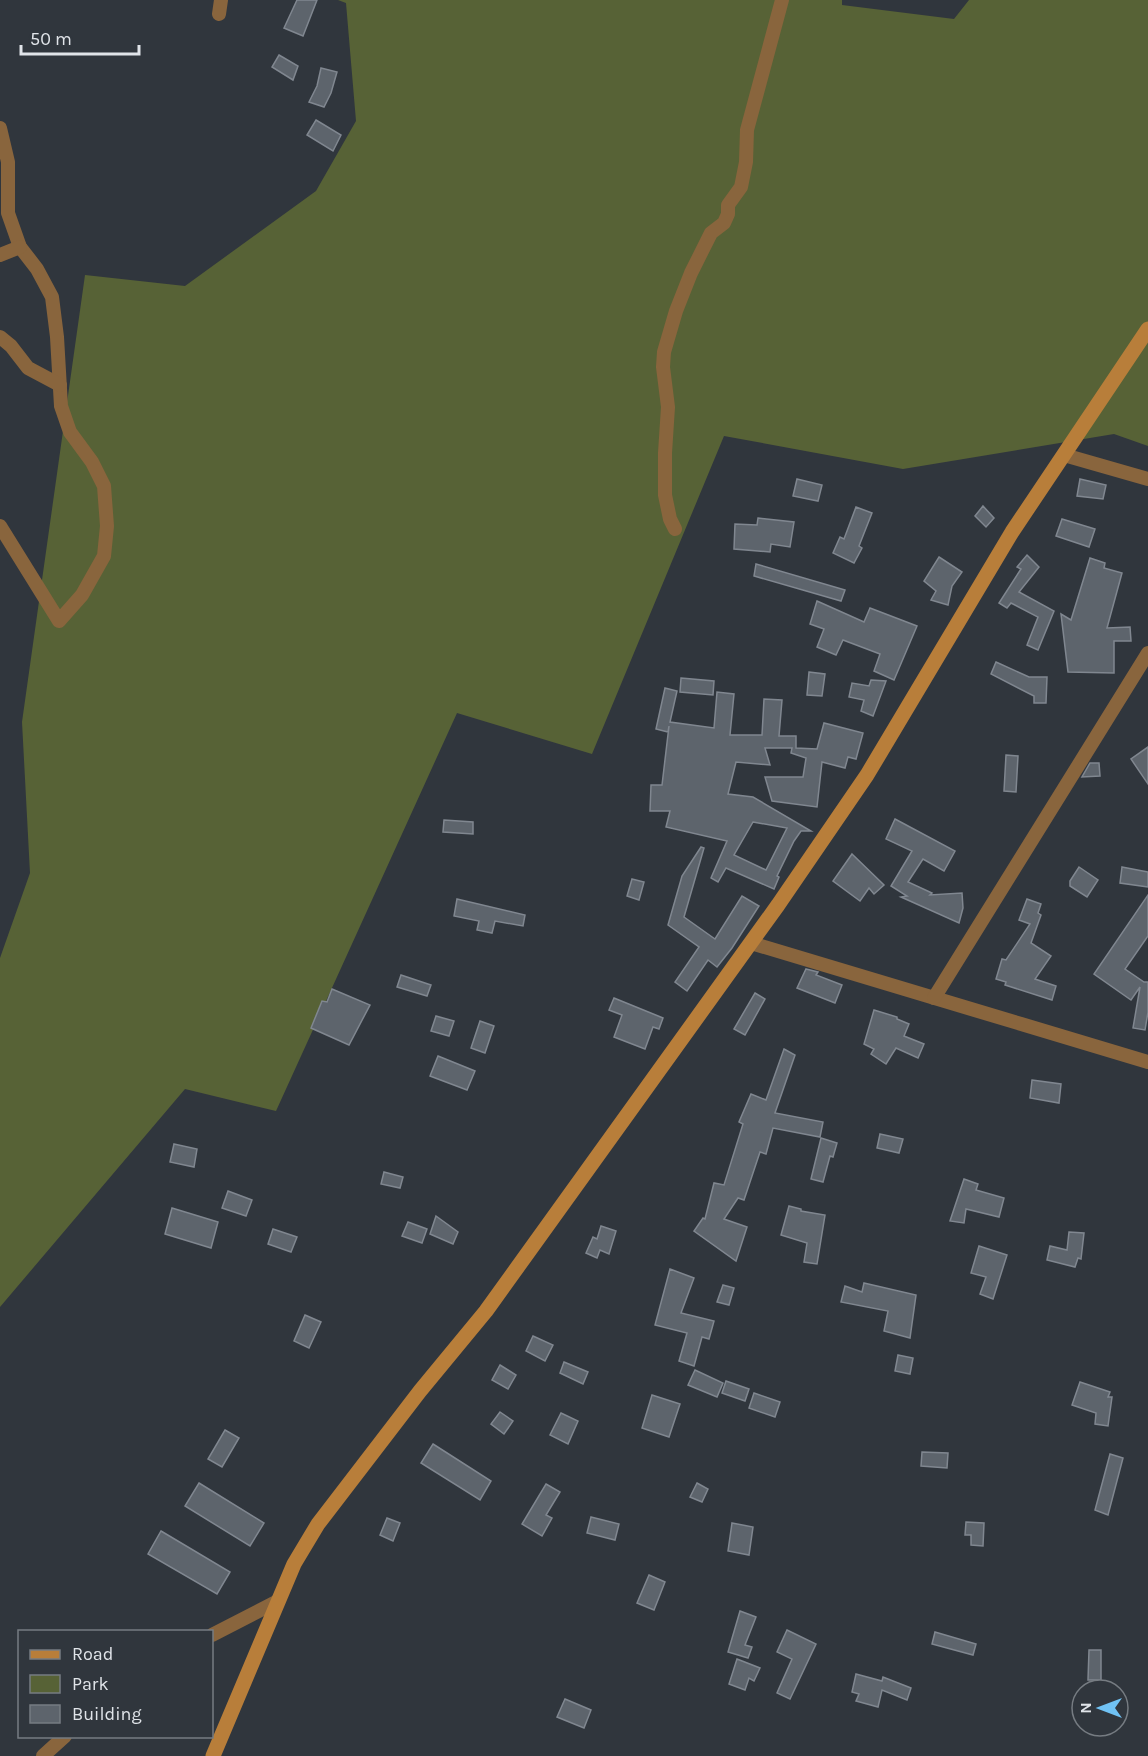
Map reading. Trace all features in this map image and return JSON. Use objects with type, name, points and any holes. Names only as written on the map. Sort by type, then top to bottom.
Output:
[{"type":"main road","points":[[213,1756],[294,1564],[318,1524],[420,1391],[486,1311],[751,943],[867,775],[1012,532],[1148,329]]},
{"type":"street","points":[[675,529],[665,495],[668,407],[663,367],[664,352],[676,311],[691,273],[711,233],[724,223],[728,214],[728,205],[741,186],[746,162],[747,130],[782,0]]},
{"type":"street","points":[[0,128],[8,162],[8,213],[20,247],[37,269],[52,297],[61,406],[70,432],[92,462],[104,486],[107,526],[104,556],[82,596],[59,621],[0,526]]},
{"type":"street","points":[[0,255],[20,247]]},
{"type":"street","points":[[0,337],[11,346],[28,368],[60,385]]},
{"type":"street","points":[[1064,455],[1148,479]]},
{"type":"street","points":[[934,998],[1148,653]]},
{"type":"street","points":[[751,943],[1148,1062]]},
{"type":"street","points":[[213,1634],[278,1600]]},
{"type":"street","points":[[43,1756],[64,1738]]},
{"type":"green space","points":[[338,0],[842,0],[842,5],[954,19],[969,0],[1148,0],[1148,446],[1114,434],[903,469],[724,436],[592,754],[457,713],[276,1111],[185,1089],[0,1307],[0,958],[30,873],[22,722],[85,275],[185,286],[316,191],[356,121],[346,3]]},
{"type":"building","points":[[297,0],[317,0],[303,36],[284,28]]},
{"type":"building","points":[[279,55],[298,66],[293,80],[272,67]]},
{"type":"building","points":[[321,68],[337,72],[324,107],[309,102],[317,86]]},
{"type":"building","points":[[316,120],[341,135],[333,151],[307,135]]},
{"type":"building","points":[[797,479],[822,485],[818,501],[793,496]]},
{"type":"building","points":[[1080,479],[1106,485],[1103,499],[1077,496]]},
{"type":"building","points":[[983,506],[994,518],[986,527],[975,516]]},
{"type":"building","points":[[856,507],[872,513],[859,546],[862,548],[854,563],[833,553],[840,537],[844,539]]},
{"type":"building","points":[[758,518],[794,522],[790,547],[771,544],[770,552],[734,549],[735,524],[757,525]]},
{"type":"building","points":[[1062,519],[1095,529],[1089,547],[1056,536]]},
{"type":"building","points":[[1027,555],[1039,567],[1019,592],[1054,611],[1038,650],[1027,645],[1038,617],[1011,603],[1007,608],[999,603],[1021,569],[1017,567]]},
{"type":"building","points":[[939,557],[962,572],[952,586],[948,605],[931,600],[936,591],[924,581]]},
{"type":"building","points":[[1090,558],[1105,563],[1104,568],[1122,573],[1107,628],[1130,627],[1131,641],[1114,641],[1114,673],[1068,672],[1061,614],[1071,620]]},
{"type":"building","points":[[756,564],[845,590],[841,601],[754,576]]},
{"type":"building","points":[[817,601],[864,622],[870,608],[917,626],[894,680],[874,671],[880,654],[843,640],[836,655],[817,647],[824,629],[810,624]]},
{"type":"building","points":[[996,662],[1029,677],[1047,677],[1046,703],[1034,703],[1034,696],[991,674]]},
{"type":"building","points":[[809,672],[825,674],[822,696],[807,695]]},
{"type":"building","points":[[681,678],[714,681],[713,695],[680,692]]},
{"type":"building","points":[[871,680],[886,681],[873,716],[861,711],[864,700],[849,697],[852,683],[869,686]]},
{"type":"building","points":[[665,688],[677,691],[670,722],[714,728],[717,692],[734,694],[730,735],[762,735],[764,699],[782,700],[779,736],[796,736],[796,748],[817,749],[824,723],[863,733],[856,759],[848,757],[845,768],[822,762],[817,807],[772,801],[765,777],[803,777],[806,758],[791,753],[792,748],[765,748],[770,765],[736,762],[728,794],[753,797],[811,831],[801,831],[794,841],[777,876],[779,877],[774,889],[726,868],[718,882],[711,878],[727,841],[666,827],[670,811],[650,811],[651,785],[662,785],[669,726],[668,732],[656,729]],"holes":[[[753,822],[787,828],[766,870],[734,855]]]},
{"type":"building","points":[[1148,747],[1148,784],[1131,759]]},
{"type":"building","points":[[1006,755],[1018,756],[1016,792],[1004,791]]},
{"type":"building","points":[[1090,763],[1099,763],[1100,776],[1082,777]]},
{"type":"building","points":[[895,819],[955,851],[944,871],[923,859],[908,882],[932,893],[930,895],[962,893],[963,908],[959,923],[901,897],[907,896],[891,886],[912,851],[886,839]]},
{"type":"building","points":[[444,820],[473,822],[473,834],[443,832]]},
{"type":"building","points":[[701,847],[704,848],[684,917],[715,939],[742,896],[759,906],[717,967],[708,960],[687,991],[675,982],[699,947],[668,925],[682,876]]},
{"type":"building","points":[[852,854],[884,885],[874,894],[869,888],[860,901],[833,881]]},
{"type":"building","points":[[1079,867],[1098,880],[1087,897],[1070,886],[1070,881]]},
{"type":"building","points":[[1122,867],[1148,872],[1148,887],[1120,883]]},
{"type":"building","points":[[632,879],[644,882],[639,900],[627,896]]},
{"type":"building","points":[[1148,895],[1148,936],[1125,969],[1144,982],[1148,982],[1148,1012],[1145,1030],[1133,1028],[1140,987],[1131,1000],[1094,974]]},
{"type":"building","points":[[457,899],[525,915],[523,926],[495,921],[492,933],[477,930],[479,921],[454,916]]},
{"type":"building","points":[[1027,899],[1041,904],[1038,913],[1041,915],[1031,943],[1051,956],[1035,979],[1056,986],[1052,1000],[1005,985],[1006,982],[996,979],[1002,959],[1006,960],[1030,924],[1019,920]]},
{"type":"building","points":[[806,969],[818,972],[816,975],[842,985],[835,1003],[797,988]]},
{"type":"building","points":[[401,975],[431,985],[427,996],[397,987]]},
{"type":"building","points":[[332,989],[370,1005],[349,1045],[311,1028],[322,1001],[327,1002]]},
{"type":"building","points":[[755,993],[765,999],[745,1035],[734,1029]]},
{"type":"building","points":[[614,998],[663,1018],[659,1029],[653,1027],[645,1049],[614,1037],[622,1015],[609,1010]]},
{"type":"building","points":[[874,1010],[897,1017],[909,1024],[904,1036],[924,1044],[918,1058],[896,1048],[886,1064],[871,1054],[874,1049],[864,1044]]},
{"type":"building","points":[[436,1016],[454,1021],[449,1036],[431,1031]]},
{"type":"building","points":[[480,1021],[494,1026],[485,1053],[471,1048]]},
{"type":"building","points":[[784,1049],[795,1055],[775,1113],[823,1122],[820,1137],[773,1128],[766,1154],[760,1152],[744,1200],[738,1198],[724,1219],[747,1227],[736,1261],[694,1231],[703,1218],[705,1219],[714,1183],[724,1185],[743,1124],[739,1122],[751,1094],[766,1100]]},
{"type":"building","points":[[438,1056],[475,1071],[467,1090],[430,1076]]},
{"type":"building","points":[[1032,1080],[1061,1084],[1059,1103],[1030,1098]]},
{"type":"building","points":[[880,1134],[903,1139],[899,1153],[877,1148]]},
{"type":"building","points":[[821,1138],[837,1143],[833,1157],[830,1156],[823,1182],[811,1179]]},
{"type":"building","points":[[174,1144],[197,1149],[194,1167],[170,1162]]},
{"type":"building","points":[[384,1172],[403,1177],[400,1188],[381,1184]]},
{"type":"building","points":[[964,1179],[978,1184],[976,1190],[1004,1198],[999,1217],[966,1209],[964,1223],[950,1221]]},
{"type":"building","points":[[228,1191],[252,1200],[246,1216],[222,1208]]},
{"type":"building","points":[[789,1206],[801,1209],[801,1211],[825,1215],[817,1264],[804,1262],[807,1243],[781,1235]]},
{"type":"building","points":[[172,1208],[218,1222],[211,1248],[165,1234]]},
{"type":"building","points":[[436,1216],[458,1232],[453,1244],[430,1234]]},
{"type":"building","points":[[408,1222],[427,1229],[422,1243],[402,1236]]},
{"type":"building","points":[[601,1226],[616,1231],[609,1254],[600,1250],[597,1258],[586,1253],[593,1237],[597,1239]]},
{"type":"building","points":[[273,1229],[297,1237],[291,1252],[268,1244]]},
{"type":"building","points":[[1069,1232],[1084,1233],[1081,1259],[1078,1258],[1075,1267],[1047,1260],[1050,1246],[1067,1250]]},
{"type":"building","points":[[979,1246],[1007,1255],[993,1299],[980,1294],[986,1277],[971,1273]]},
{"type":"building","points":[[670,1269],[694,1278],[681,1313],[714,1321],[709,1339],[702,1337],[694,1366],[679,1361],[687,1333],[655,1325]]},
{"type":"building","points":[[864,1283],[916,1295],[910,1338],[884,1331],[888,1311],[841,1302],[845,1286],[862,1292]]},
{"type":"building","points":[[723,1285],[734,1288],[729,1305],[717,1302]]},
{"type":"building","points":[[305,1315],[321,1322],[309,1348],[294,1341]]},
{"type":"building","points":[[533,1336],[553,1345],[545,1361],[526,1351]]},
{"type":"building","points":[[898,1355],[913,1358],[910,1374],[895,1371]]},
{"type":"building","points":[[564,1362],[588,1372],[583,1384],[560,1373]]},
{"type":"building","points":[[500,1365],[516,1375],[508,1389],[492,1380]]},
{"type":"building","points":[[695,1370],[723,1383],[717,1397],[688,1385]]},
{"type":"building","points":[[726,1381],[749,1389],[745,1401],[722,1393]]},
{"type":"building","points":[[1080,1382],[1110,1392],[1108,1397],[1112,1397],[1108,1426],[1095,1424],[1096,1413],[1072,1405]]},
{"type":"building","points":[[754,1393],[780,1402],[775,1417],[749,1408]]},
{"type":"building","points":[[652,1395],[680,1404],[669,1437],[642,1428]]},
{"type":"building","points":[[500,1412],[513,1421],[504,1434],[491,1424]]},
{"type":"building","points":[[561,1413],[578,1421],[568,1444],[550,1435]]},
{"type":"building","points":[[225,1430],[239,1438],[222,1467],[208,1459]]},
{"type":"building","points":[[433,1444],[491,1481],[480,1500],[421,1463]]},
{"type":"building","points":[[922,1452],[948,1453],[947,1468],[921,1466]]},
{"type":"building","points":[[1110,1454],[1123,1458],[1108,1515],[1095,1510]]},
{"type":"building","points":[[199,1483],[264,1523],[250,1546],[185,1506]]},
{"type":"building","points":[[697,1483],[708,1489],[702,1502],[690,1497]]},
{"type":"building","points":[[546,1484],[560,1492],[546,1515],[552,1518],[542,1536],[522,1524]]},
{"type":"building","points":[[591,1517],[619,1524],[615,1540],[587,1533]]},
{"type":"building","points":[[387,1518],[400,1523],[393,1541],[380,1535]]},
{"type":"building","points":[[966,1522],[984,1523],[983,1546],[971,1545],[971,1535],[965,1535]]},
{"type":"building","points":[[732,1523],[753,1527],[749,1555],[728,1551]]},
{"type":"building","points":[[161,1531],[230,1572],[217,1594],[148,1554]]},
{"type":"building","points":[[649,1575],[665,1582],[654,1610],[637,1603]]},
{"type":"building","points":[[740,1611],[756,1617],[745,1645],[752,1647],[748,1658],[728,1652]]},
{"type":"building","points":[[787,1630],[816,1644],[790,1699],[777,1693],[792,1659],[777,1652]]},
{"type":"building","points":[[935,1632],[976,1644],[973,1655],[932,1644]]},
{"type":"building","points":[[1089,1650],[1101,1650],[1101,1678],[1088,1678]]},
{"type":"building","points":[[737,1659],[760,1668],[754,1681],[749,1678],[745,1690],[729,1684]]},
{"type":"building","points":[[856,1674],[882,1681],[883,1677],[911,1688],[907,1700],[882,1690],[878,1707],[856,1701],[859,1694],[852,1692]]},
{"type":"building","points":[[565,1699],[591,1710],[584,1728],[557,1717]]}]
